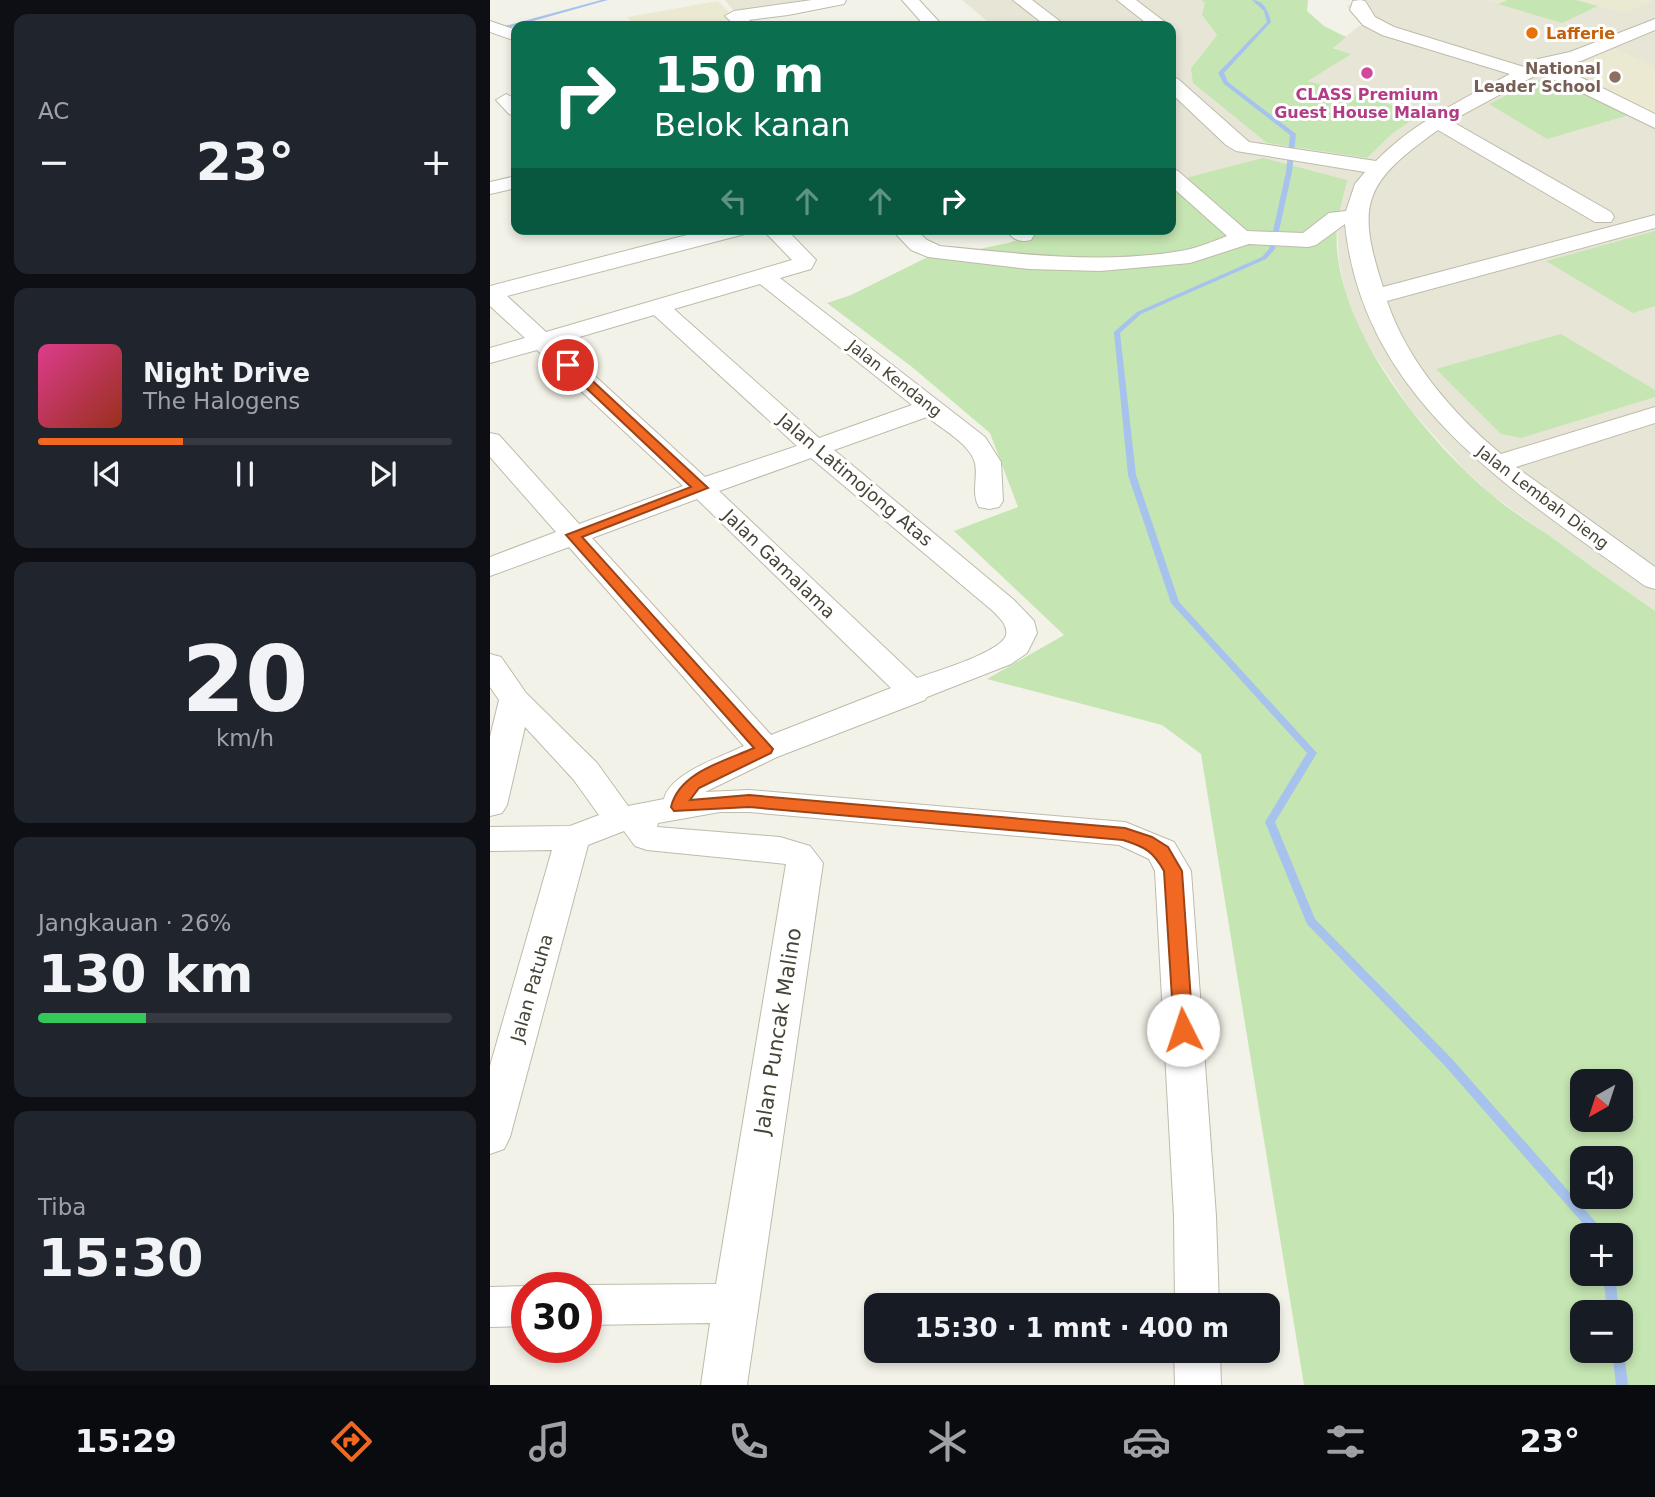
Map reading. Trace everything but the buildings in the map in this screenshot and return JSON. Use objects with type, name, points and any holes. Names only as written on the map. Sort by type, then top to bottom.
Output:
[{"type":"street","points":[[740,21],[734,16],[838,0]]},
{"type":"street","points":[[910,0],[929,21]]},
{"type":"street","points":[[1021,0],[1050,21]]},
{"type":"street","points":[[1125,0],[1154,21]]},
{"type":"street","points":[[1360,5],[1359,10],[1369,21],[1388,31],[1548,62],[1567,78],[1655,122]]},
{"type":"street","points":[[1627,29],[1655,12]]},
{"type":"street","name":"Jalan Lembah Dieng","points":[[1655,24],[1627,29],[1548,62],[1437,121],[1402,146],[1365,184],[1357,217],[1359,248],[1385,330],[1410,369],[1463,434],[1497,464],[1655,580]]},
{"type":"street","points":[[490,26],[511,34]]},
{"type":"street","points":[[1176,88],[1238,145],[1271,153],[1379,168]]},
{"type":"street","points":[[1437,121],[1603,217]]},
{"type":"street","points":[[1176,179],[1249,237]]},
{"type":"street","points":[[490,188],[511,183]]},
{"type":"street","points":[[908,235],[919,245],[936,252],[1029,262],[1070,264],[1154,261],[1190,256],[1249,237],[1308,240],[1337,218],[1357,217]]},
{"type":"street","points":[[1374,298],[1655,221]]},
{"type":"street","points":[[490,293],[714,235]]},
{"type":"street","points":[[490,356],[798,267],[805,260],[779,235]]},
{"type":"street","name":"Jalan Kendang","points":[[765,277],[976,443],[988,462],[989,501]]},
{"type":"street","name":"Jalan Gamalama","points":[[490,293],[701,488],[914,693]]},
{"type":"street","name":"Jalan Latimojong Atas","points":[[657,306],[815,448],[1019,621],[1022,633],[1016,646],[1000,657],[914,693]]},
{"type":"street","points":[[490,567],[701,488],[932,408]]},
{"type":"street","points":[[1497,464],[1655,415]]},
{"type":"street","points":[[490,441],[765,749]]},
{"type":"street","points":[[490,664],[515,701],[552,734],[630,818]]},
{"type":"street","points":[[680,807],[682,794],[693,784],[765,749],[914,693]]},
{"type":"street","points":[[490,805],[515,701]]},
{"type":"street","points":[[490,839],[573,838],[630,818],[680,807],[720,801],[749,801],[1111,833],[1145,841],[1162,851],[1173,871],[1195,1216],[1197,1293]]},
{"type":"street","name":"Jalan Puncak Malino","points":[[630,818],[647,838],[780,849],[798,855],[805,863],[724,1385]]},
{"type":"street","name":"Jalan Patuha","points":[[490,1138],[573,838]]},
{"type":"street","points":[[602,1305],[735,1303]]},
{"type":"street","points":[[490,1307],[511,1306]]},
{"type":"street","points":[[1197,1363],[1198,1385]]},
{"type":"shaded area","points":[[725,0],[832,0],[737,15]]},
{"type":"shaded area","points":[[962,0],[1201,0],[1206,3],[1202,15],[1217,35],[1191,68],[1267,143],[1367,158],[1392,134],[1422,113],[1308,81],[1350,54],[1332,47],[1362,24],[1347,6],[1360,0],[1655,0],[1655,611],[1492,495],[1464,469],[1411,410],[1362,336],[1346,295],[1339,262],[1337,224],[1182,179],[1176,175],[1176,21],[987,21]]},
{"type":"shaded area","points":[[1485,0],[1654,0],[1624,13],[1598,6],[1562,23]]},
{"type":"shaded area","points":[[718,1],[738,21],[631,21],[627,17]]},
{"type":"shaded area","name":"National Leader School","points":[[1610,46],[1655,67],[1655,116],[1557,68]]},
{"type":"green space","points":[[1201,0],[1308,0],[1307,11],[1324,26],[1346,37],[1333,48],[1351,54],[1308,81],[1422,113],[1392,134],[1367,158],[1267,143],[1193,83],[1191,68],[1217,35],[1202,15],[1205,3]]},
{"type":"green space","points":[[1508,0],[1576,0],[1598,6],[1562,23],[1498,4]]},
{"type":"green space","points":[[1538,80],[1565,83],[1629,115],[1547,139],[1489,104]]},
{"type":"green space","points":[[1263,158],[1347,180],[1337,226],[1339,262],[1348,300],[1364,337],[1385,374],[1410,409],[1465,470],[1511,510],[1655,611],[1655,1385],[1304,1385],[1201,754],[1162,725],[987,679],[1064,635],[954,531],[1018,507],[990,433],[912,367],[827,303],[851,295],[936,253],[973,262],[1023,267],[1116,269],[1220,253],[1216,244],[1185,252],[1123,260],[1060,259],[965,252],[1031,235],[1176,235],[1176,186],[1186,183],[1182,179]]},
{"type":"green space","points":[[1655,231],[1655,306],[1633,313],[1546,261]]},
{"type":"green space","points":[[1561,334],[1655,390],[1655,397],[1521,438],[1501,434],[1436,369]]},
{"type":"waterway","points":[[530,21],[606,0]]},
{"type":"waterway","points":[[1254,0],[1266,10],[1269,22],[1221,73],[1226,83],[1293,134],[1289,172],[1272,249],[1264,258],[1139,313],[1117,332],[1132,475],[1175,603],[1312,753],[1270,822],[1311,921],[1449,1063],[1591,1223]]},
{"type":"waterway","points":[[490,32],[511,26]]},
{"type":"waterway","points":[[1610,1286],[1612,1300]]},
{"type":"waterway","points":[[1619,1363],[1622,1385]]},
{"type":"place","name":"Lafferie","points":[[1532,33]]},
{"type":"place","name":"CLASS Premium Guest House Malang","points":[[1367,73]]},
{"type":"place","name":"National Leader School","points":[[1615,77]]},
{"type":"route","points":[[568,365],[701,488],[573,535],[765,749],[693,784],[682,794],[680,807],[720,801],[749,801],[1125,834],[1145,841],[1162,851],[1173,871],[1183,1030]]}]
